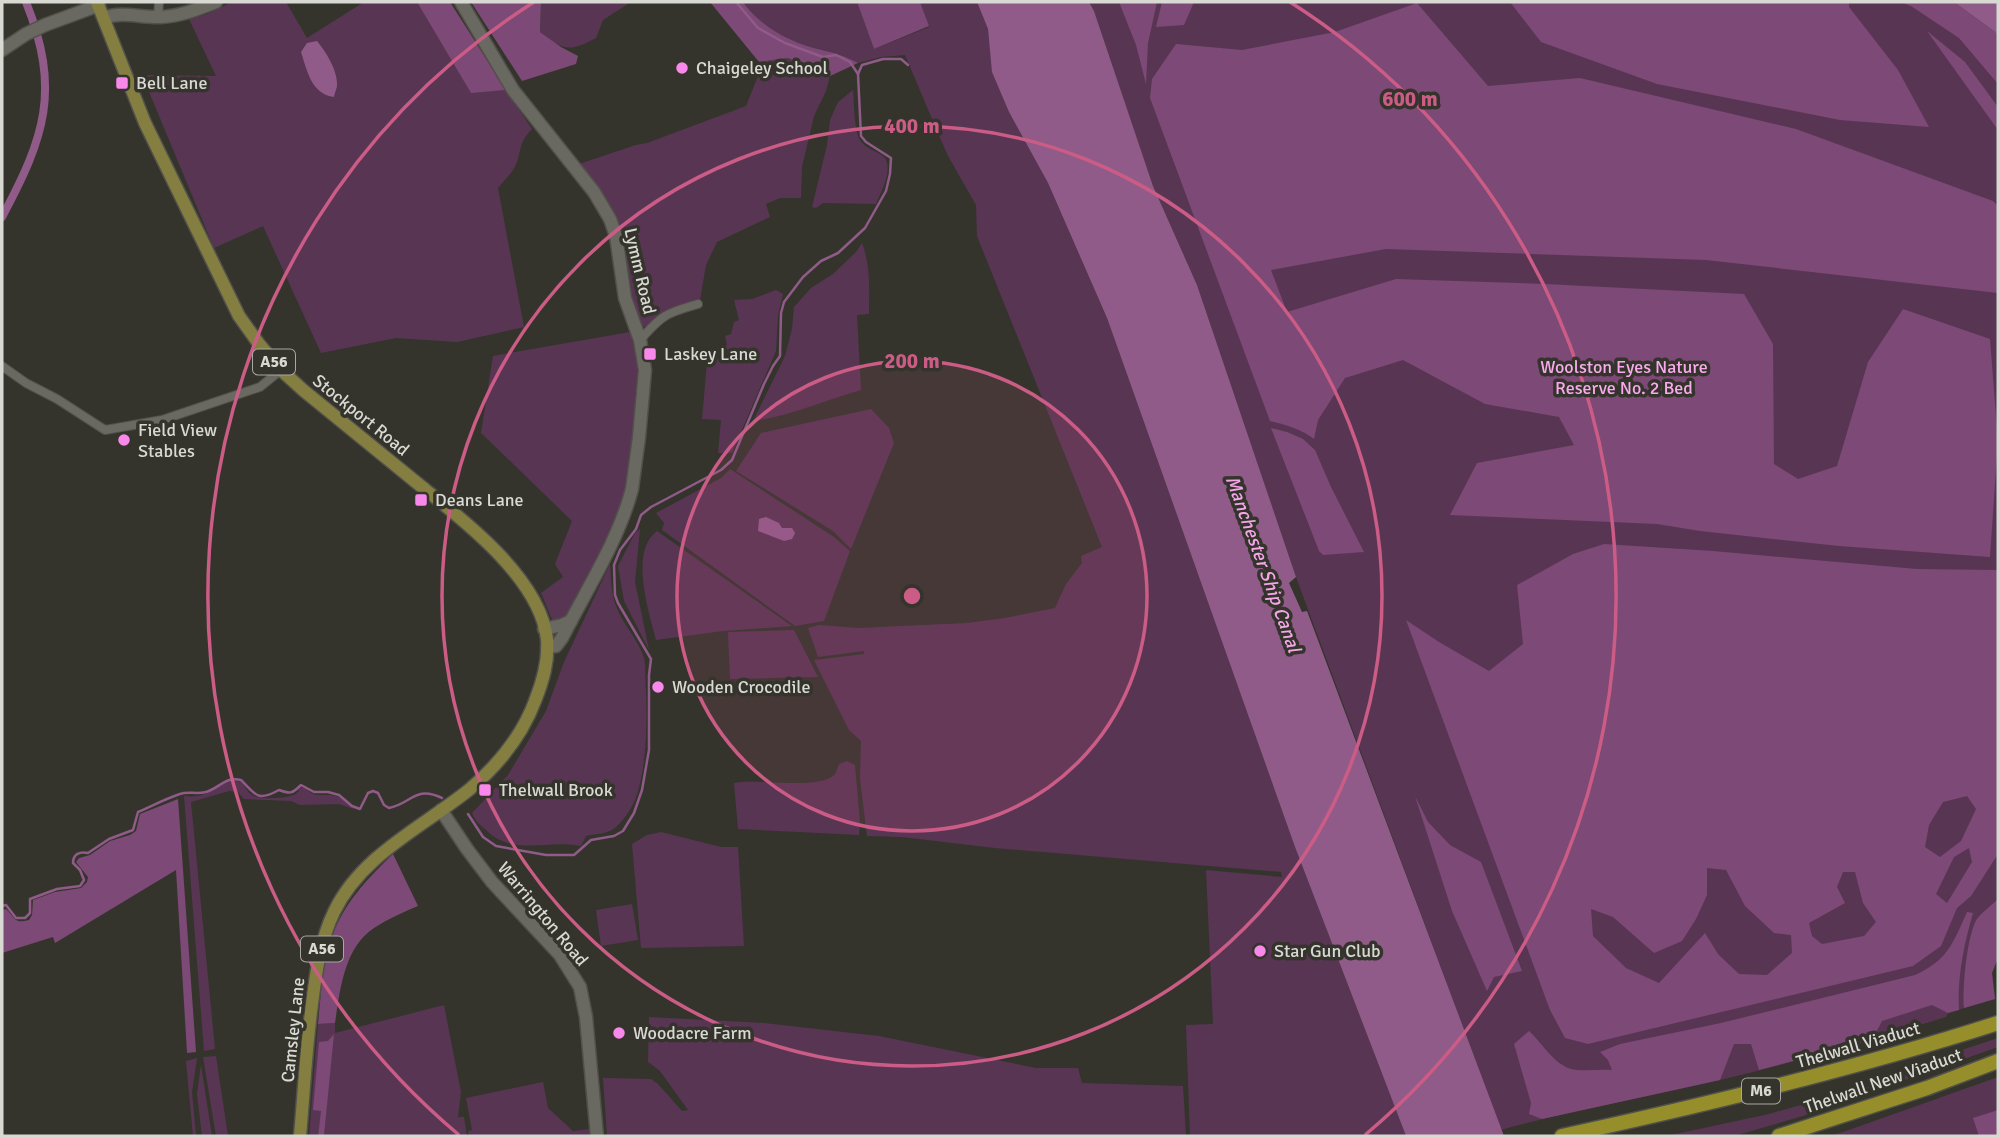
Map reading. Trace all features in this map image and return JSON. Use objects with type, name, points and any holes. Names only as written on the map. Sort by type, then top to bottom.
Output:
[{"type":"highway","name":"M6","points":[[1957,1036],[1998,1015]]},
{"type":"highway","name":"Thelwall Viaduct","points":[[1562,1136],[1682,1111],[1789,1084],[1896,1055],[1998,1023]]},
{"type":"highway","name":"Thelwall New Viaduct","points":[[1779,1136],[1927,1088],[1998,1061]]},
{"type":"main road","points":[[104,18],[120,14],[158,17],[185,13],[216,2]]},
{"type":"main road","name":"Lymm Road","points":[[461,2],[513,90],[594,192],[610,219],[616,236],[625,298],[640,340],[645,370],[628,505],[559,643],[547,648]]},
{"type":"main road","points":[[2,50],[26,34],[98,3]]},
{"type":"main road","name":"Stockport Road","points":[[98,3],[145,123],[239,316],[259,344],[281,370],[487,542],[522,583],[537,610],[544,629],[547,660],[531,711],[510,747],[481,779],[441,810]]},
{"type":"main road","points":[[544,629],[571,621]]},
{"type":"main road","name":"Camsley Lane","points":[[300,1136],[318,961],[334,912],[353,881],[394,843],[441,810]]},
{"type":"main road","name":"Warrington Road","points":[[441,810],[492,882],[542,934],[575,977],[585,1010],[597,1136]]},
{"type":"street","points":[[158,17],[159,2]]},
{"type":"street","points":[[640,340],[658,320],[672,311],[698,304]]},
{"type":"street","points":[[2,366],[105,430],[162,420],[260,387],[281,370]]},
{"type":"green space","points":[[232,2],[286,2],[307,38],[364,2],[417,2],[471,92],[506,90],[532,129],[524,140],[513,170],[498,188],[524,327],[457,342],[396,338],[321,353],[263,226],[214,248],[142,75],[216,76],[189,19]]},
{"type":"green space","points":[[417,2],[450,2],[506,90],[471,93]]},
{"type":"green space","points":[[471,2],[541,2],[540,32],[578,56],[576,64],[522,81]]},
{"type":"green space","points":[[541,2],[631,2],[603,20],[596,38],[579,46],[566,47],[540,32]]},
{"type":"green space","points":[[710,2],[743,2],[759,19],[788,38],[858,63],[830,76],[788,58],[759,62]]},
{"type":"green space","points":[[743,2],[857,2],[874,49],[929,27],[920,2],[977,2],[988,29],[993,72],[1009,112],[1048,183],[1107,318],[1295,847],[1406,1136],[1190,1136],[1186,1025],[1213,1024],[1206,870],[1282,877],[1281,872],[867,836],[860,779],[861,741],[849,730],[814,660],[864,654],[864,651],[818,657],[808,628],[819,625],[859,628],[967,623],[1055,608],[1066,584],[1082,563],[1081,556],[1102,547],[977,236],[976,205],[947,154],[905,55],[858,63],[788,38],[759,19]]},
{"type":"green space","points":[[857,2],[920,2],[929,26],[874,49]]},
{"type":"green space","name":"Woolston Eyes Nature Reserve No. 2 Bed","points":[[1089,2],[1954,2],[1998,36],[1998,958],[1992,973],[1995,999],[1948,1013],[1946,1017],[1777,1066],[1501,1130],[1296,577],[1197,285],[1153,186]]},
{"type":"green space","points":[[1119,2],[1157,2],[1148,43],[1146,84],[1136,45]]},
{"type":"green space","points":[[1162,2],[1194,2],[1184,25],[1156,27]]},
{"type":"green space","points":[[1510,2],[1849,2],[1849,7],[1898,70],[1929,127],[1840,120],[1657,84],[1541,42]]},
{"type":"green space","points":[[1901,2],[1954,2],[1995,32],[1998,36],[1998,84],[1959,38]]},
{"type":"green space","points":[[1417,3],[1488,86],[1580,78],[1796,129],[1993,201],[1998,206],[1998,293],[1706,260],[1386,249],[1271,270],[1287,312],[1396,279],[1744,294],[1773,344],[1774,464],[1798,479],[1837,466],[1868,362],[1903,309],[1990,339],[1998,441],[1990,557],[1839,546],[1657,524],[1450,515],[1477,463],[1574,445],[1559,417],[1485,404],[1403,360],[1345,378],[1318,420],[1314,439],[1299,430],[1270,421],[1150,98],[1152,79],[1176,44],[1242,50],[1335,32]]},
{"type":"green space","points":[[1927,31],[1965,62],[1998,107],[1998,130]]},
{"type":"green space","points":[[788,58],[830,76],[814,116],[802,167],[801,198],[780,198],[766,204],[770,217],[717,242],[706,265],[700,300],[667,310],[649,326],[640,327],[631,296],[622,233],[612,211],[579,164],[647,143],[746,106],[764,61]]},
{"type":"green space","points":[[853,90],[855,123],[860,140],[883,156],[888,166],[884,186],[876,204],[823,203],[816,208],[812,207],[827,145],[830,120],[838,102]]},
{"type":"green space","points":[[862,243],[868,269],[869,314],[857,315],[861,390],[794,412],[753,421],[785,356],[794,307],[811,288],[833,274]]},
{"type":"green space","points":[[776,290],[783,294],[778,315],[776,351],[732,453],[718,453],[721,420],[702,419],[708,351],[727,345],[725,336],[731,334],[734,322],[739,320],[734,300],[752,299]]},
{"type":"green space","points":[[630,332],[637,361],[638,392],[635,392],[635,396],[638,397],[624,502],[613,530],[567,621],[554,624],[541,593],[563,577],[555,564],[572,521],[481,433],[493,356]]},
{"type":"green space","points":[[871,409],[889,428],[894,443],[851,549],[833,531],[736,471],[761,433]]},
{"type":"green space","points":[[1271,428],[1303,439],[1315,450],[1364,552],[1323,555],[1319,551]]},
{"type":"green space","points":[[730,469],[834,537],[850,551],[824,621],[795,626],[662,530],[664,523],[656,513],[721,478]]},
{"type":"green space","points":[[640,529],[635,582],[649,650],[624,601],[618,566],[635,533]]},
{"type":"green space","points":[[657,531],[792,626],[656,640],[643,583],[643,567],[649,540]]},
{"type":"green space","points":[[1604,544],[1917,569],[1998,570],[1998,854],[1971,896],[1957,908],[1941,946],[1913,966],[1588,1044],[1565,1038],[1550,1010],[1406,620],[1489,671],[1523,644],[1517,585],[1573,554]],"holes":[[[1967,796],[1976,809],[1961,841],[1940,857],[1925,847],[1929,825],[1943,802]],[[1969,848],[1972,862],[1947,903],[1936,894],[1954,857]],[[1707,868],[1726,870],[1745,906],[1774,933],[1791,935],[1792,953],[1767,975],[1739,974],[1718,954],[1705,933],[1659,983],[1626,968],[1593,936],[1591,909],[1613,917],[1654,953],[1682,941],[1707,895]],[[1843,872],[1855,872],[1863,903],[1876,922],[1864,936],[1822,944],[1812,936],[1809,923],[1845,903],[1837,887]]]},
{"type":"green space","points":[[610,564],[616,606],[645,662],[646,741],[636,796],[623,820],[613,830],[586,836],[581,846],[508,843],[484,828],[472,813],[508,775],[546,711],[564,662]]},
{"type":"green space","points":[[794,630],[818,677],[730,679],[728,632]]},
{"type":"green space","points":[[847,761],[855,765],[859,835],[738,829],[734,783],[816,782],[828,779],[835,774],[839,764]]},
{"type":"green space","points":[[231,780],[241,782],[256,797],[288,797],[304,788],[315,795],[342,798],[354,809],[339,804],[300,805],[291,801],[244,799],[238,792],[229,791],[191,802],[215,1049],[204,1051],[184,796],[205,794]]},
{"type":"green space","points":[[1415,796],[1428,822],[1450,845],[1481,862],[1522,971],[1494,977],[1487,991],[1452,911]]},
{"type":"green space","points":[[178,799],[196,1052],[187,1053],[176,870],[55,943],[53,937],[2,953],[2,910],[6,909],[17,921],[29,920],[33,900],[55,892],[81,888],[88,877],[76,862],[79,858],[136,831],[140,814]]},
{"type":"green space","points":[[661,832],[721,847],[738,847],[744,946],[641,948],[632,844],[647,835]]},
{"type":"green space","points":[[393,854],[418,906],[374,928],[364,936],[345,971],[335,1023],[318,1024],[326,958],[337,925],[357,892]]},
{"type":"green space","points":[[1998,899],[1998,958],[1992,973],[1995,999],[1964,1008],[1966,962],[1973,926],[1979,916]]},
{"type":"green space","points":[[632,904],[638,940],[601,946],[596,910]]},
{"type":"green space","points":[[1967,912],[1973,913],[1962,961],[1959,1010],[1948,1013],[1932,1005],[1882,1021],[1872,1040],[1759,1070],[1751,1044],[1734,1044],[1720,1080],[1542,1119],[1529,1114],[1531,1103],[1514,1044],[1529,1031],[1557,1061],[1570,1069],[1612,1070],[1608,1060],[1600,1052],[1620,1044],[1721,1023],[1915,975],[1935,963],[1948,950]]},
{"type":"green space","points":[[444,1005],[461,1092],[458,1117],[464,1117],[467,1136],[324,1136],[333,1035],[314,1110],[322,1110],[318,1136],[309,1136],[318,1024],[335,1023],[335,1033]]},
{"type":"green space","points":[[649,1017],[764,1023],[879,1036],[1036,1068],[1078,1068],[1082,1083],[1183,1086],[1186,1136],[607,1136],[603,1078],[651,1079],[682,1111],[688,1110],[660,1071],[648,1062]]},
{"type":"green space","points":[[334,1034],[324,1136],[318,1136],[321,1111],[313,1110],[319,1042],[328,1041]]},
{"type":"green space","points":[[1998,1038],[1998,1047],[1803,1116],[1734,1136],[1666,1136],[1769,1114],[1923,1070],[1922,1063]]},
{"type":"green space","points":[[216,1056],[228,1136],[216,1136],[203,1057]]},
{"type":"green space","points":[[197,1058],[192,1092],[196,1136],[193,1136],[186,1061]]},
{"type":"green space","points":[[201,1065],[212,1136],[202,1136],[197,1094]]},
{"type":"green space","points":[[1998,1077],[1998,1136],[1830,1136],[1846,1131]]},
{"type":"green space","points":[[543,1082],[548,1108],[573,1131],[590,1129],[591,1136],[469,1136],[468,1131],[472,1130],[466,1098]]},
{"type":"green space","points":[[1998,1110],[1998,1136],[1979,1136],[1973,1118]]},
{"type":"water","name":"Manchester Ship Canal","points":[[977,2],[1089,2],[1094,11],[1153,186],[1197,285],[1296,577],[1289,583],[1302,612],[1307,611],[1504,1136],[1406,1136],[1295,847],[1107,318],[1048,183],[1009,112],[992,72],[988,29]]},
{"type":"water","points":[[1954,2],[1998,2],[1998,36],[1995,32]]},
{"type":"water","points":[[317,41],[336,74],[334,97],[326,95],[315,86],[301,52],[307,43]]},
{"type":"water","points":[[766,517],[779,523],[782,528],[792,528],[795,533],[792,539],[784,541],[758,531],[759,519]]},
{"type":"waterway","points":[[2,217],[29,162],[43,112],[43,61],[26,2]]},
{"type":"waterway","points":[[468,814],[483,837],[496,846],[546,855],[574,855],[591,840],[614,836],[623,831],[634,813],[642,790],[649,750],[651,659],[615,595],[614,565],[620,550],[636,529],[641,515],[721,470],[732,460],[764,384],[780,356],[781,313],[784,302],[803,277],[821,261],[838,253],[865,228],[886,191],[891,158],[861,136],[858,74],[850,62],[836,55],[823,57],[785,43],[758,28],[736,2]]},
{"type":"waterway","points":[[858,74],[862,65],[883,59],[901,59],[908,65]]},
{"type":"waterway","points":[[2,906],[6,905],[16,918],[25,918],[30,913],[30,899],[57,889],[80,886],[84,880],[73,863],[76,855],[88,853],[109,839],[133,830],[138,812],[179,794],[206,792],[235,779],[241,780],[261,796],[279,790],[291,792],[301,785],[314,792],[339,795],[360,809],[368,793],[373,791],[378,793],[384,805],[389,808],[419,794],[442,798]]},
{"type":"place","name":"Chaigeley School","points":[[682,68]]},
{"type":"place","name":"Bell Lane","points":[[122,83]]},
{"type":"place","name":"Laskey Lane","points":[[650,354]]},
{"type":"place","name":"Field View Stables","points":[[124,440]]},
{"type":"place","name":"Deans Lane","points":[[421,500]]},
{"type":"place","name":"Wooden Crocodile","points":[[658,687]]},
{"type":"place","name":"Thelwall Brook","points":[[485,790]]},
{"type":"place","name":"Star Gun Club","points":[[1260,951]]},
{"type":"place","name":"Woodacre Farm","points":[[619,1033]]}]
